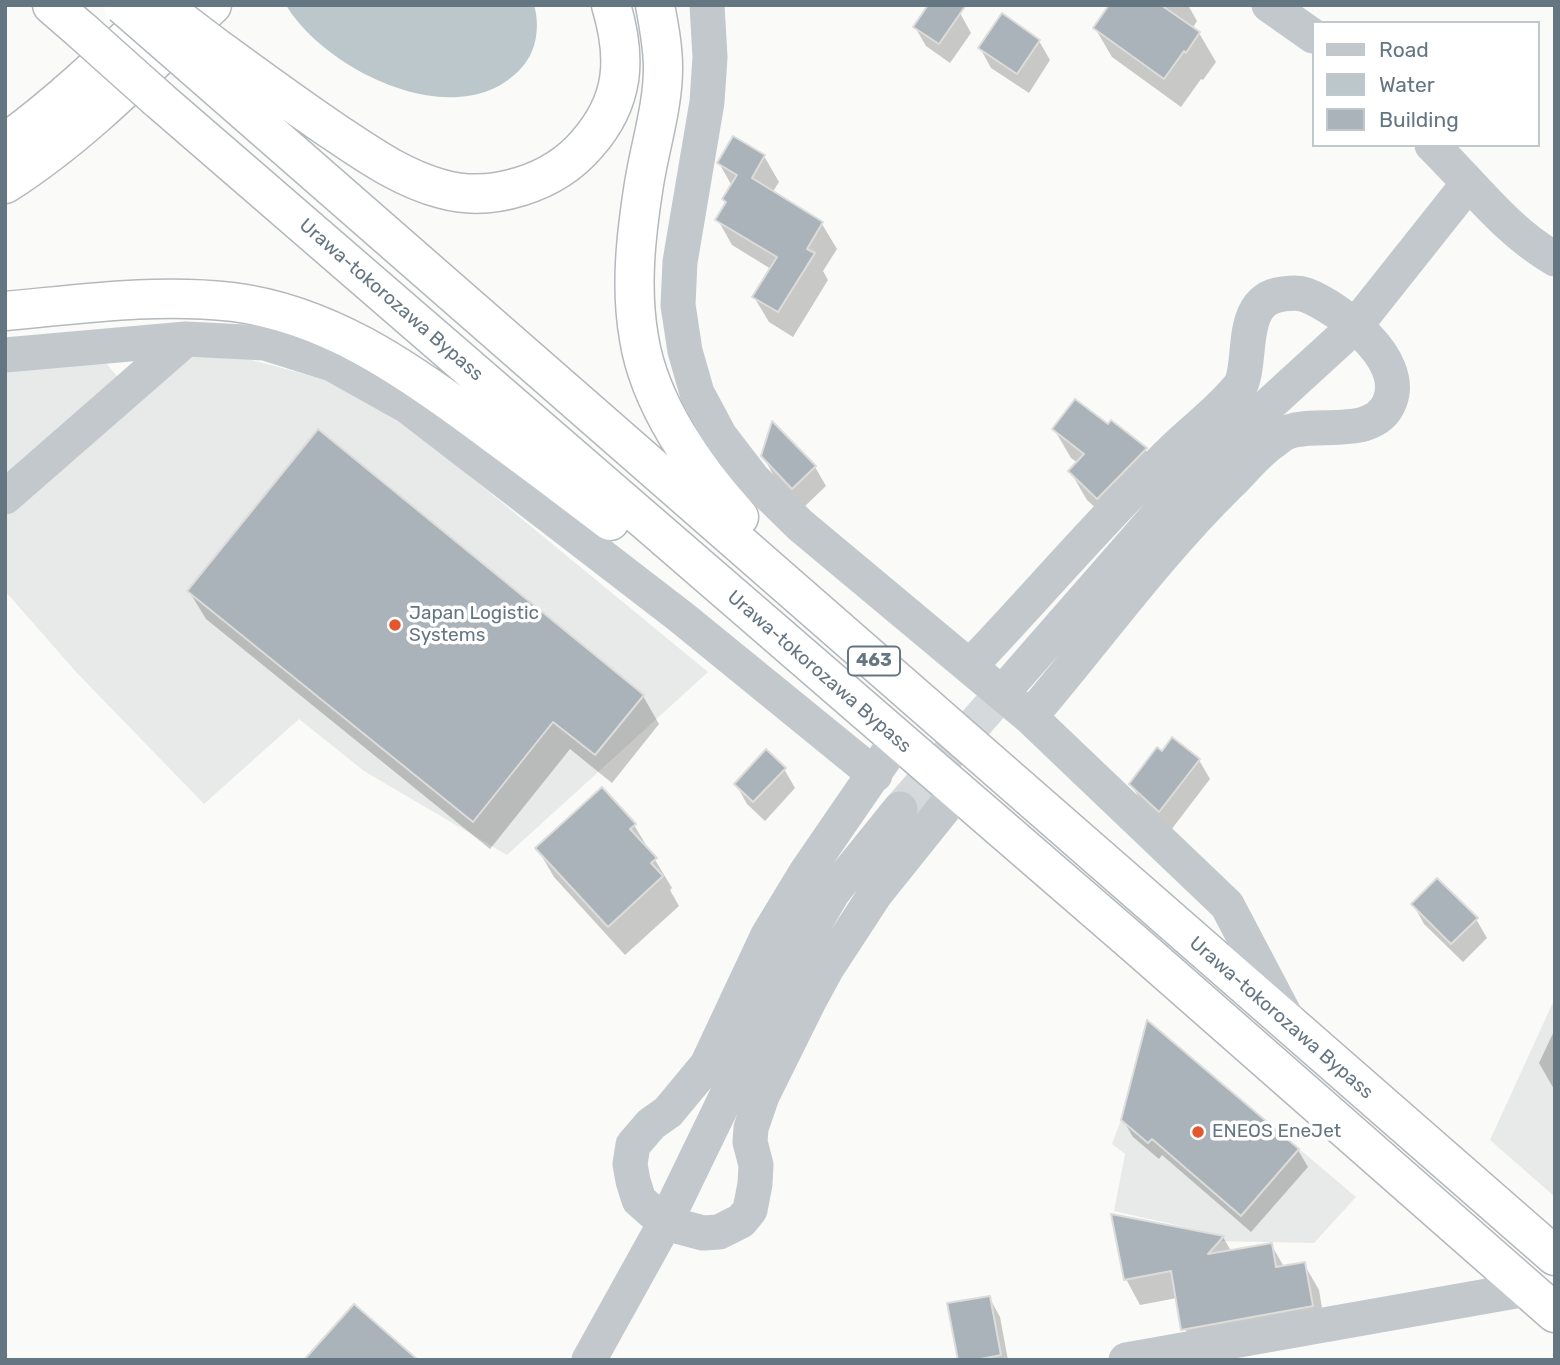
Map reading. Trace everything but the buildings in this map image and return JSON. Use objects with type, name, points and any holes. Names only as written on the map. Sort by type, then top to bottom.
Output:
[{"type":"highway","name":"Urawa-tokorozawa Bypass","points":[[52,5],[886,731],[1136,945],[1541,1301]]},
{"type":"highway","name":"Urawa-tokorozawa Bypass","points":[[123,5],[203,56],[1097,858],[1555,1256]]},
{"type":"highway","points":[[5,143],[73,90],[161,5],[203,56],[413,180],[445,190],[477,194],[508,190],[536,181],[563,166],[585,147],[605,123],[617,95],[622,61],[619,32],[611,5]]},
{"type":"highway","points":[[5,184],[35,165],[100,111],[212,5]]},
{"type":"highway","points":[[654,5],[661,34],[663,69],[638,226],[635,302],[639,341],[650,378],[666,414],[709,483],[738,515],[804,580],[996,756],[1097,858]]},
{"type":"highway","points":[[5,311],[151,298],[235,303],[277,312],[323,327],[368,347],[412,374],[519,452],[886,731]]},
{"type":"street","points":[[707,5],[707,102],[680,262],[678,305],[685,351],[697,393],[720,436],[753,480],[800,525],[1030,717],[1227,905],[1292,1028]]},
{"type":"street","points":[[1269,5],[1312,35]]},
{"type":"street","points":[[1434,147],[1501,218],[1555,259]]},
{"type":"street","points":[[1010,684],[1184,485],[1356,325],[1468,184]]},
{"type":"street","points":[[970,666],[1171,452],[1230,398],[1241,383],[1254,314],[1264,302],[1278,295],[1300,293],[1324,302],[1356,325],[1386,363],[1391,374],[1391,400],[1386,408],[1375,420],[1358,426],[1291,430],[1272,442],[1172,545],[1030,717]]},
{"type":"street","points":[[5,355],[186,339],[265,343],[332,364],[407,406],[681,617],[875,775]]},
{"type":"street","points":[[5,497],[186,339]]},
{"type":"street","points":[[886,731],[875,775],[804,874],[768,935],[707,1065],[668,1112],[651,1124],[633,1146],[631,1164],[639,1200],[665,1223],[703,1233],[719,1232],[741,1221],[750,1210],[756,1165],[750,1142],[751,1128],[762,1096],[802,1015],[827,968],[876,893],[957,792]]},
{"type":"street","points":[[589,1360],[665,1223],[790,965],[812,926],[833,892],[900,809]]},
{"type":"street","points":[[1126,1360],[1541,1301]]},
{"type":"shaded area","points":[[180,354],[229,354],[327,380],[360,396],[421,436],[708,672],[507,855],[364,771],[299,719],[204,804],[77,673],[5,591],[5,506]]},
{"type":"shaded area","points":[[102,358],[120,380],[5,483],[5,371]]},
{"type":"shaded area","points":[[1555,998],[1555,1197],[1490,1140]]},
{"type":"shaded area","name":"ENEOS EneJet","points":[[1147,1020],[1356,1197],[1314,1243],[1215,1241],[1216,1234],[1114,1211],[1125,1154],[1112,1144],[1121,1120]]},
{"type":"water","points":[[286,5],[534,5],[536,37],[528,60],[497,87],[466,96],[432,96],[397,88],[362,73],[331,53],[305,30]]},
{"type":"tunnel","points":[[900,809],[1010,684]]},
{"type":"place","name":"Japan Logistic Systems","points":[[395,625]]},
{"type":"place","name":"ENEOS EneJet","points":[[1198,1132]]}]
